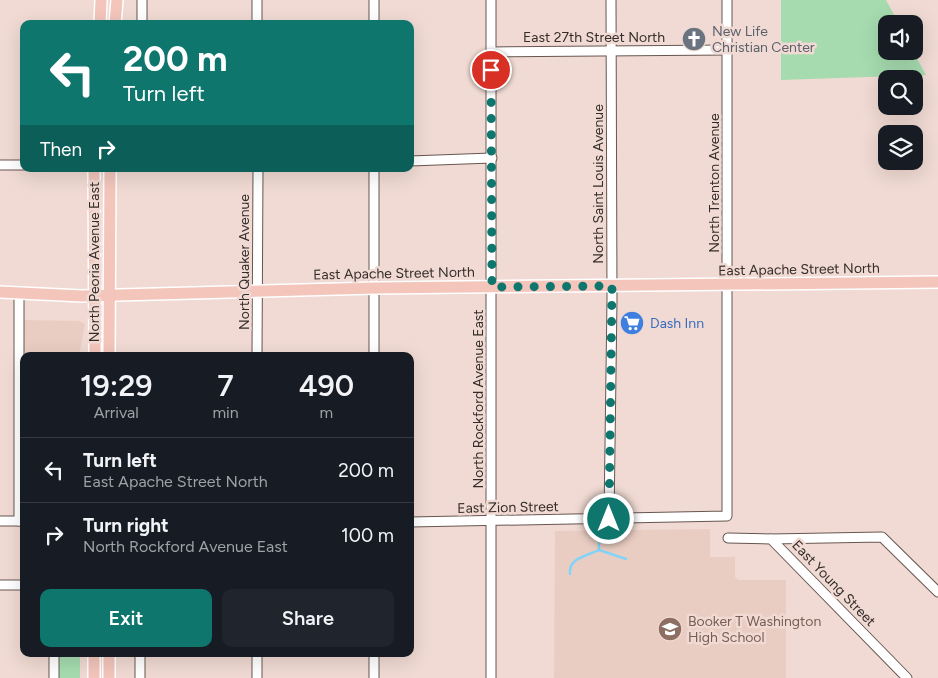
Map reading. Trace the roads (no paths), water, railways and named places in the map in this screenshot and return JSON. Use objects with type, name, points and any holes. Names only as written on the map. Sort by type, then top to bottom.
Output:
[{"type":"main road","points":[[100,20],[101,0]]},
{"type":"main road","points":[[115,20],[117,0]]},
{"type":"main road","name":"North Peoria Avenue East","points":[[94,172],[94,352]]},
{"type":"main road","name":"North Peoria Avenue East","points":[[109,352],[110,172]]},
{"type":"main road","name":"East Apache Street North","points":[[0,292],[94,295],[375,288],[938,282]]},
{"type":"main road","points":[[94,657],[94,678]]},
{"type":"main road","points":[[109,657],[109,678]]},
{"type":"street","points":[[142,0],[142,20]]},
{"type":"street","points":[[257,0],[257,20]]},
{"type":"street","points":[[374,0],[374,20]]},
{"type":"street","name":"North Rockford Avenue East","points":[[491,0],[491,678]]},
{"type":"street","name":"North Saint Louis Avenue","points":[[609,519],[612,286],[611,0]]},
{"type":"street","name":"North Trenton Avenue","points":[[727,0],[728,516]]},
{"type":"street","name":"East 27th Street North","points":[[491,52],[727,50]]},
{"type":"street","points":[[414,161],[492,158]]},
{"type":"street","points":[[0,165],[20,165]]},
{"type":"street","name":"North Quaker Avenue","points":[[257,352],[258,172]]},
{"type":"street","points":[[374,172],[374,352]]},
{"type":"street","points":[[19,293],[20,407]]},
{"type":"street","name":"East Zion Street","points":[[414,522],[728,516]]},
{"type":"street","points":[[0,521],[20,521]]},
{"type":"street","points":[[771,538],[882,537],[938,592]]},
{"type":"street","name":"East Young Street","points":[[728,538],[771,538],[907,678]]},
{"type":"street","points":[[0,585],[20,585]]},
{"type":"street","points":[[54,657],[54,678]]},
{"type":"street","points":[[140,657],[140,678]]},
{"type":"street","points":[[257,657],[257,678]]},
{"type":"street","points":[[374,657],[374,678]]},
{"type":"waterway","points":[[570,574],[570,569],[575,561],[599,550],[599,540]]},
{"type":"waterway","points":[[599,550],[626,559]]},
{"type":"place","name":"New Life Christian Center","points":[[694,39]]},
{"type":"place","name":"Dash Inn","points":[[632,323]]},
{"type":"place","name":"Booker T Washington High School","points":[[670,629]]}]
